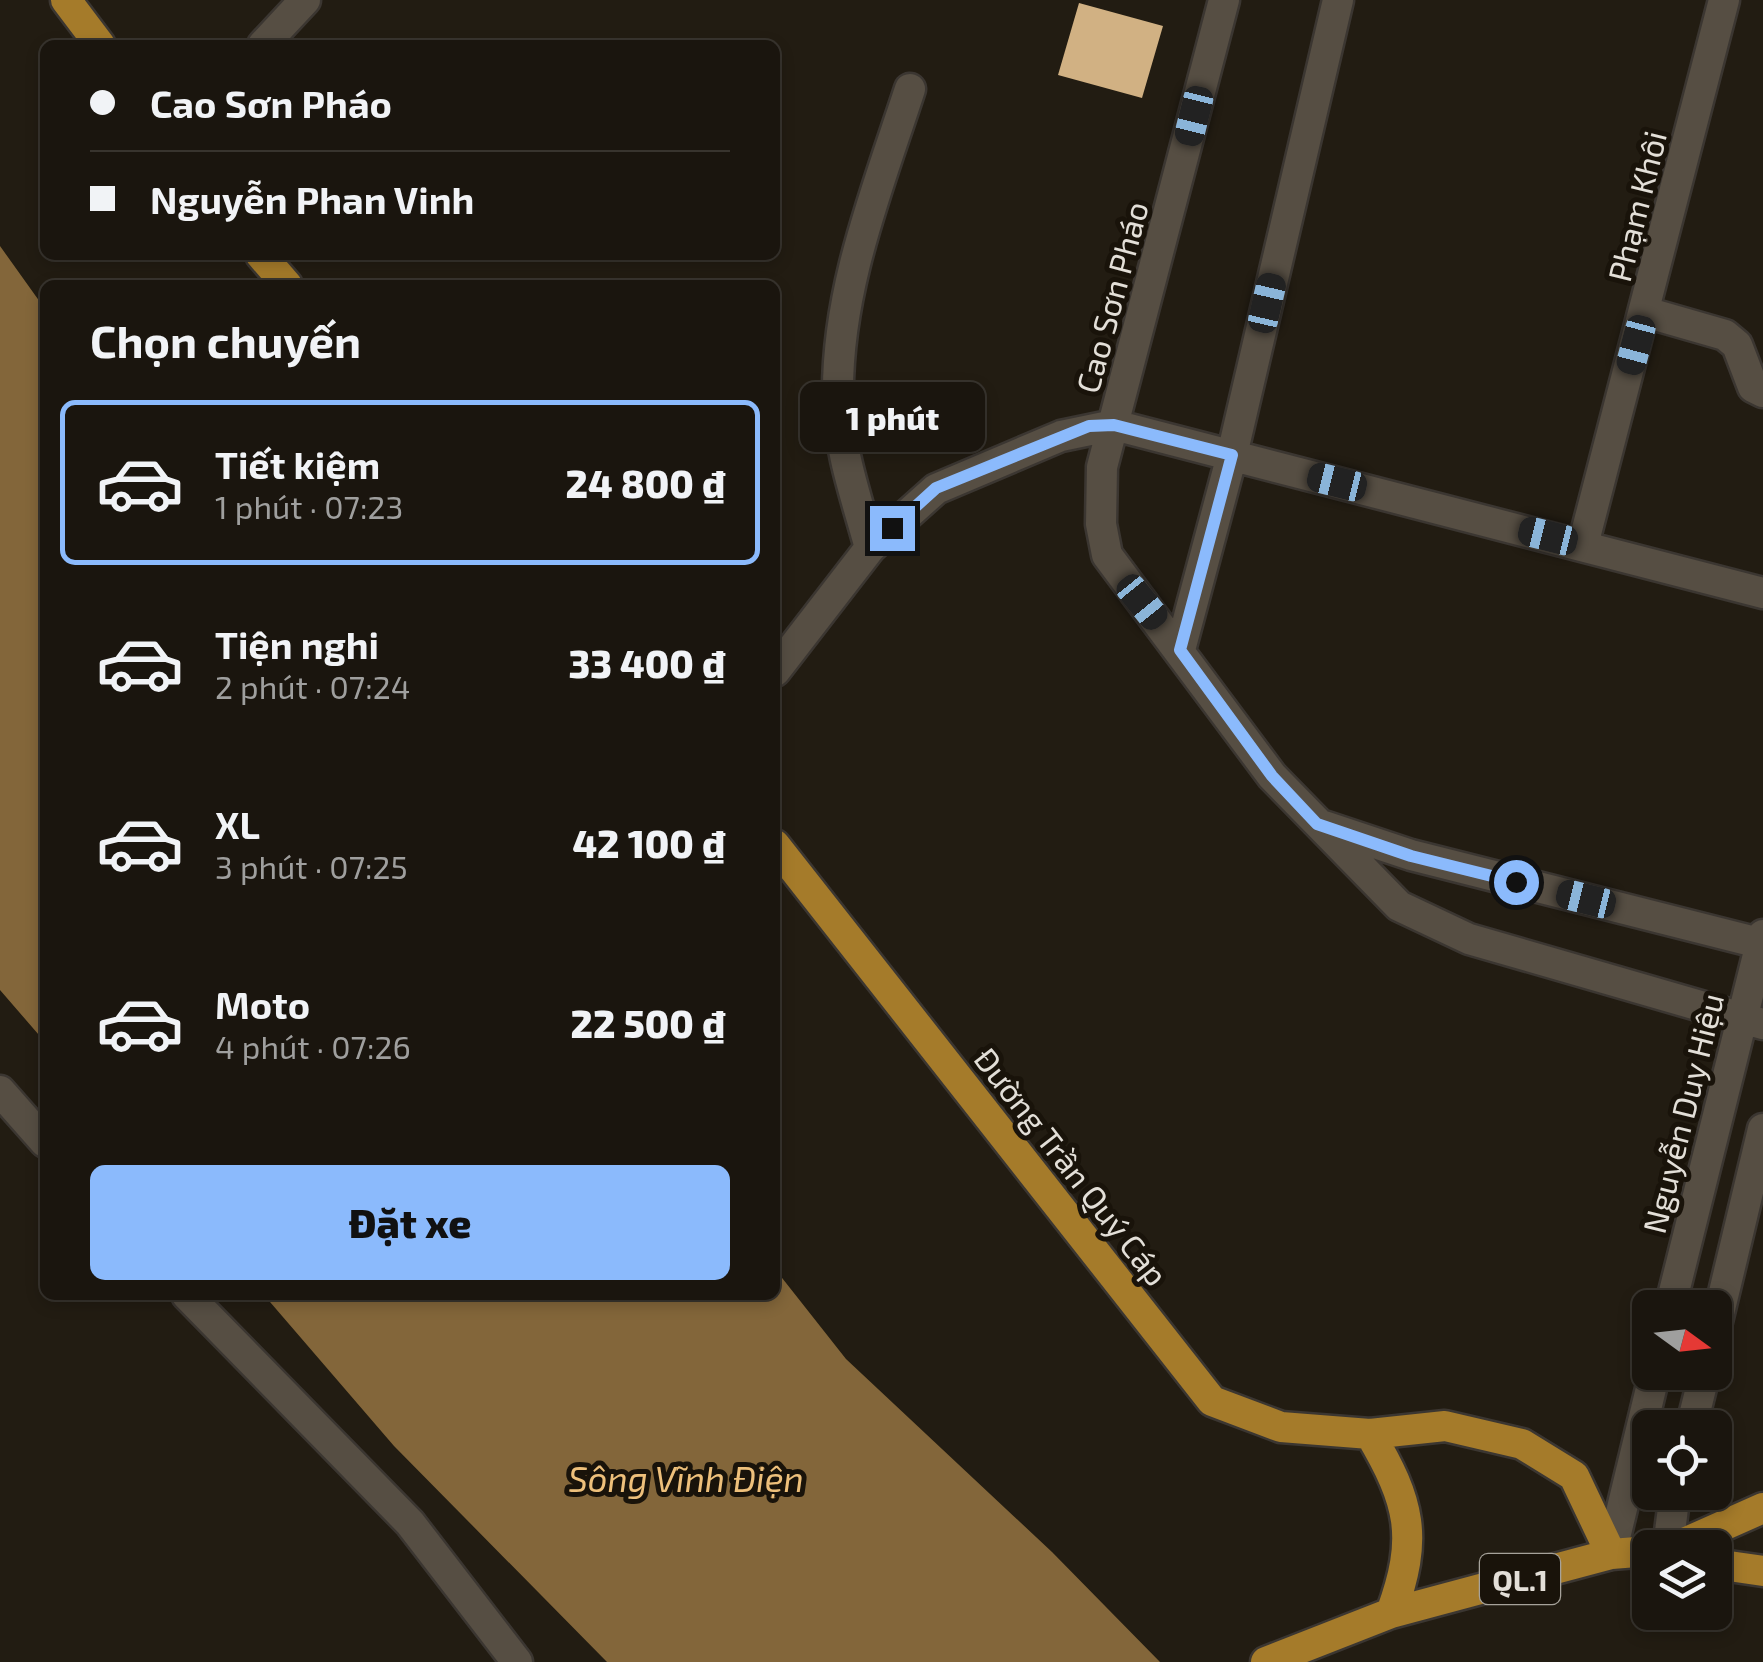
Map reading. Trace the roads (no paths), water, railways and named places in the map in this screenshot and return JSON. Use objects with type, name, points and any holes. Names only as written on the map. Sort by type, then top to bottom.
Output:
[{"type":"main road","points":[[66,0],[96,40]]},
{"type":"main road","points":[[266,260],[284,280]]},
{"type":"main road","name":"Đường Trần Quý Cáp","points":[[780,852],[1212,1401],[1281,1427],[1370,1434],[1445,1426],[1522,1444],[1574,1476],[1611,1554]]},
{"type":"main road","points":[[1370,1434],[1399,1482],[1408,1514],[1409,1546],[1392,1613]]},
{"type":"main road","points":[[1712,1530],[1763,1508]]},
{"type":"main road","name":"QL.1","points":[[1266,1662],[1392,1613],[1611,1554],[1632,1553]]},
{"type":"main road","points":[[1732,1566],[1763,1571]]},
{"type":"street","points":[[268,40],[305,0]]},
{"type":"street","name":"Cao Sơn Pháo","points":[[1224,0],[1102,467],[1101,524],[1108,555],[1272,776],[1317,824],[1411,856],[1762,941]]},
{"type":"street","points":[[1180,650],[1232,455],[1338,0]]},
{"type":"street","name":"Phạm Khôi","points":[[1583,545],[1724,0]]},
{"type":"street","points":[[870,548],[842,444],[839,358],[852,268],[910,89]]},
{"type":"street","points":[[1645,312],[1725,335],[1737,344],[1753,387],[1763,392]]},
{"type":"street","points":[[780,664],[870,548],[936,488],[1061,436],[1114,425],[1763,593]]},
{"type":"street","points":[[1317,824],[1399,906],[1451,931],[1751,1021]]},
{"type":"street","name":"Nguyễn Duy Hiệu","points":[[1675,1290],[1751,1021],[1762,941]]},
{"type":"street","points":[[0,1091],[40,1136]]},
{"type":"street","points":[[1725,1290],[1763,1128]]},
{"type":"street","points":[[192,1300],[410,1523],[517,1662]]},
{"type":"street","points":[[1611,1554],[1651,1390]]},
{"type":"water","points":[[0,246],[40,302],[40,1036],[0,990]]},
{"type":"water","name":"Sông Vĩnh Điện","points":[[780,1275],[846,1359],[1052,1552],[1160,1662],[607,1662],[394,1446],[268,1300],[780,1300]]}]
